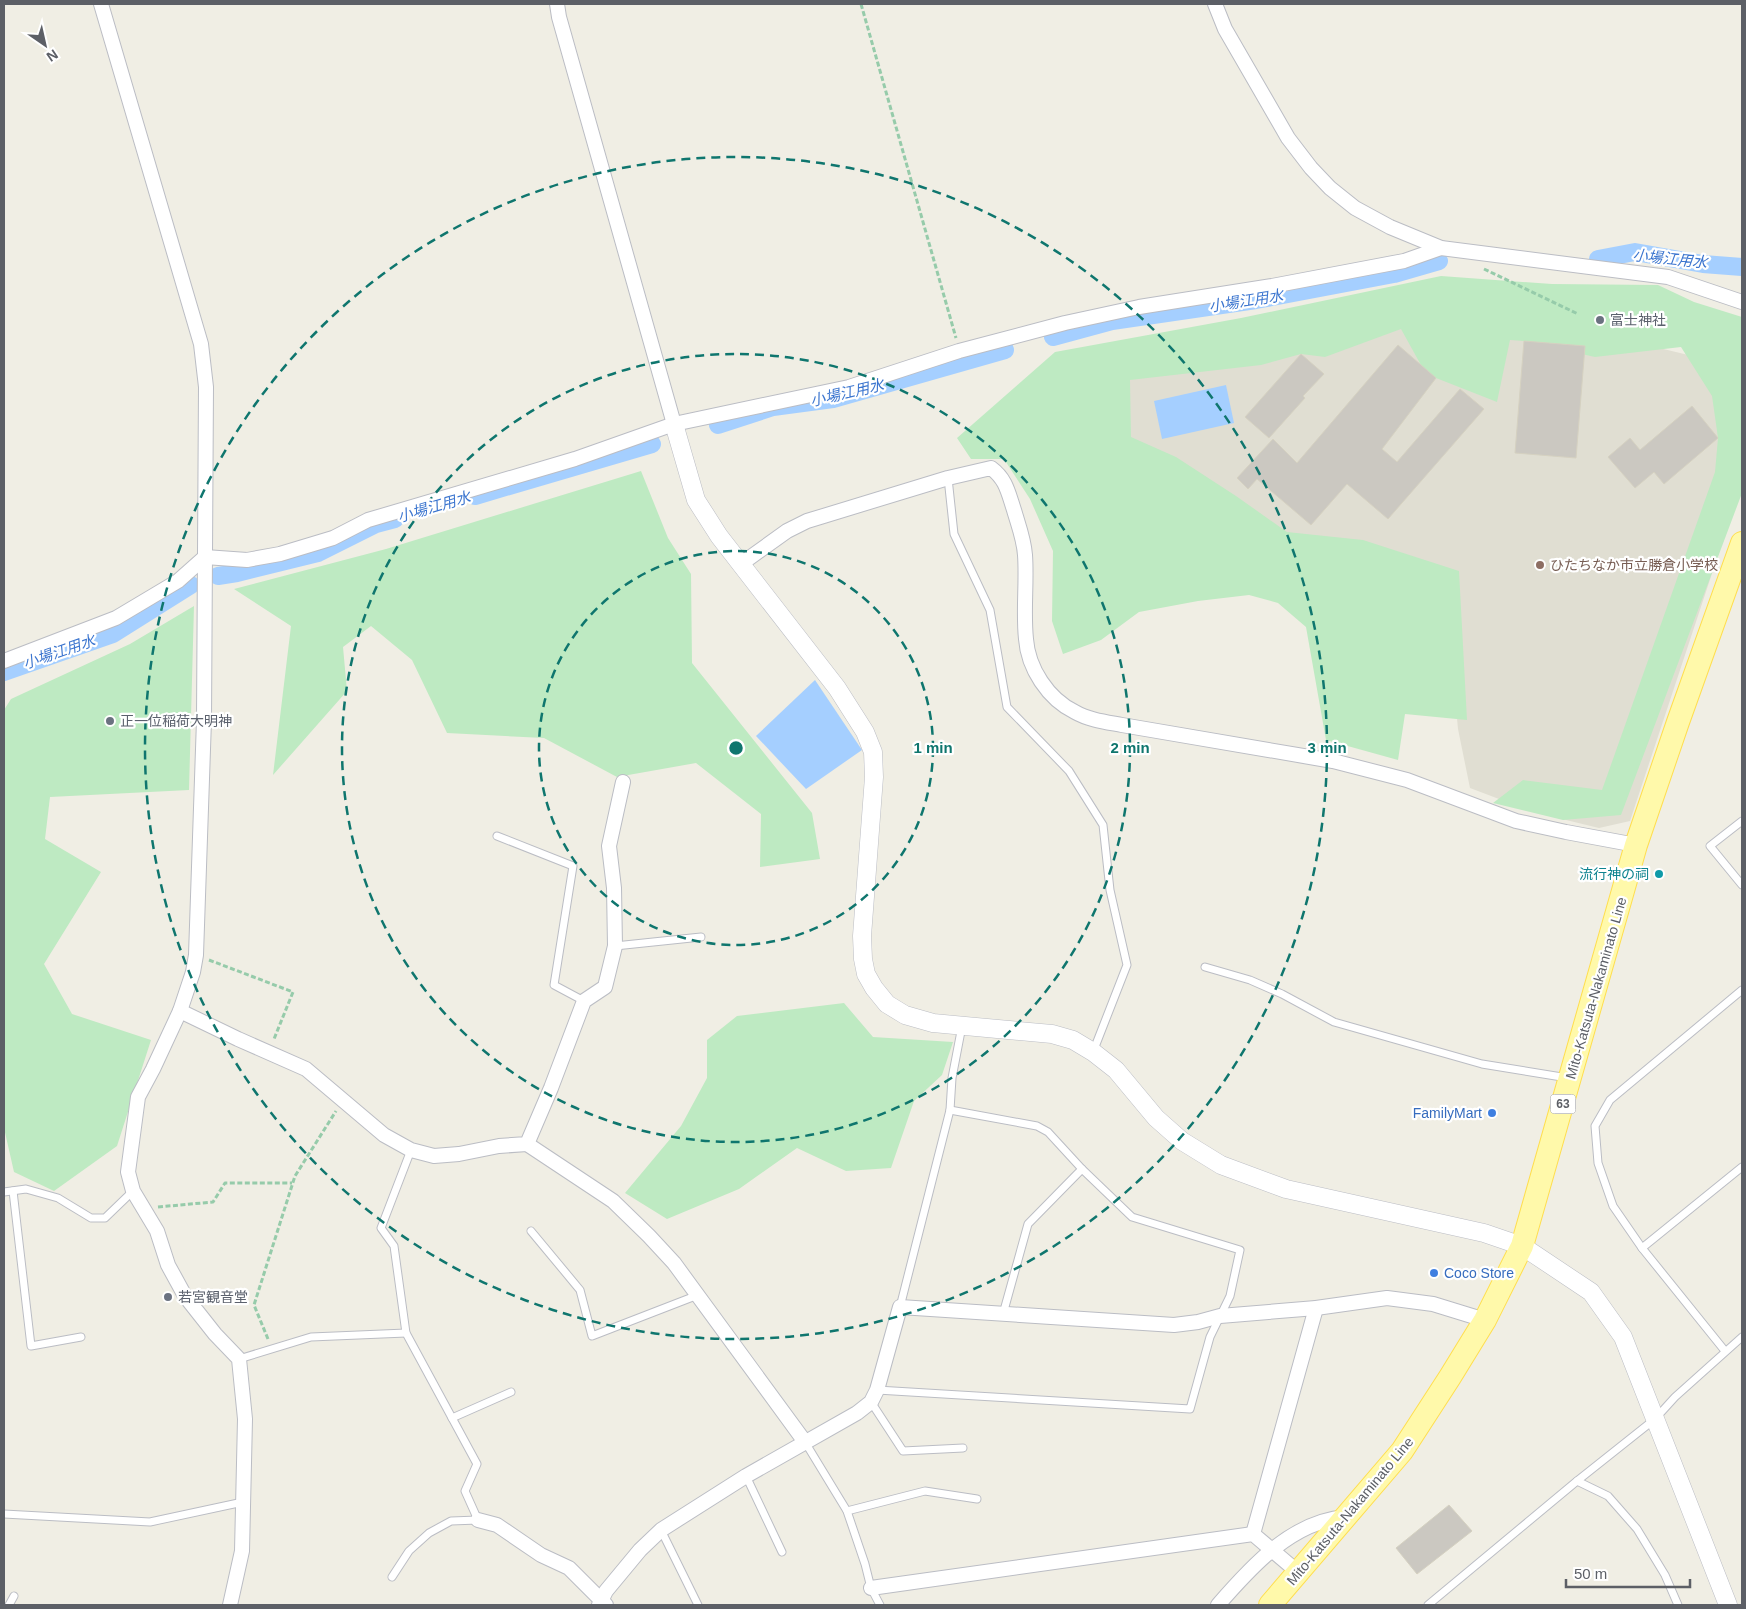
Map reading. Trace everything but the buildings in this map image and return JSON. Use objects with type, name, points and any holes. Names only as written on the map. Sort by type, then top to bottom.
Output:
[{"type":"main road","name":"Mito-Katsuta-Nakaminato Line","points":[[1270,1605],[1402,1451],[1485,1320],[1522,1246],[1636,845],[1742,543]]},
{"type":"street","points":[[101,4],[201,344],[206,387],[204,720],[196,955],[194,972],[180,1011],[138,1097],[128,1172],[133,1191],[145,1208],[157,1231],[168,1265],[185,1296],[215,1334],[239,1359],[245,1418],[242,1551],[230,1605]]},
{"type":"street","points":[[557,4],[696,500],[719,536],[837,688],[865,732],[873,752],[874,777],[871,831],[862,936],[866,974],[874,988],[887,1004],[905,1015],[933,1023],[1052,1034],[1073,1040],[1094,1052],[1116,1070],[1162,1124],[1182,1141],[1221,1165],[1286,1189],[1484,1233],[1522,1246],[1591,1292],[1622,1337],[1728,1605]]},
{"type":"street","points":[[1215,4],[1225,29],[1288,138],[1311,168],[1330,188],[1355,208],[1390,227],[1441,248],[1668,277],[1742,302]]},
{"type":"street","points":[[4,661],[116,618],[178,581],[205,557],[247,560],[280,554],[333,538],[368,520],[575,459],[674,424],[849,386],[960,351],[1074,321],[1139,307],[1272,286],[1404,261],[1441,248]]},
{"type":"street","points":[[741,564],[787,531],[807,521],[948,478],[990,468],[1000,475],[1008,491],[1025,554],[1026,640],[1031,664],[1043,684],[1056,699],[1074,712],[1095,720],[1333,761],[1407,780],[1516,821],[1636,845]]},
{"type":"street","points":[[527,1144],[551,1088],[584,1001],[606,987],[615,946],[614,888],[609,846],[623,782]]},
{"type":"street","points":[[180,1011],[306,1069],[384,1135],[411,1150],[434,1156],[459,1154],[499,1146],[527,1144],[614,1201],[650,1236],[674,1263],[805,1442]]},
{"type":"street","points":[[478,1520],[497,1525],[541,1555],[568,1568],[602,1604],[606,1591],[640,1550],[660,1530],[746,1476],[857,1413],[874,1396],[900,1307],[1174,1325],[1198,1322],[1220,1316],[1316,1308],[1387,1298],[1433,1304],[1485,1320]]},
{"type":"street","points":[[1253,1534],[1316,1308]]},
{"type":"street","points":[[1218,1605],[1237,1583],[1271,1550],[1306,1526],[1347,1517]]},
{"type":"street","points":[[871,1588],[1253,1534],[1299,1573]]},
{"type":"lane","points":[[948,478],[954,534],[990,610],[1007,707],[1069,771],[1103,824],[1110,890],[1127,965],[1094,1052]]},
{"type":"lane","points":[[1742,821],[1710,846],[1742,885]]},
{"type":"lane","points":[[497,836],[573,866],[554,985],[584,1001]]},
{"type":"lane","points":[[615,946],[701,937]]},
{"type":"lane","points":[[1205,967],[1250,980],[1282,994],[1334,1022],[1482,1064],[1570,1079]]},
{"type":"lane","points":[[1725,1351],[1642,1248],[1613,1206],[1598,1163],[1596,1126],[1610,1100],[1742,990]]},
{"type":"lane","points":[[900,1307],[950,1110],[952,1078],[962,1026]]},
{"type":"lane","points":[[874,1396],[1190,1409],[1210,1337],[1230,1296],[1240,1250],[1132,1217],[1082,1169],[1048,1132],[1037,1126],[950,1110]]},
{"type":"lane","points":[[392,1577],[409,1551],[429,1533],[451,1521],[478,1520],[465,1491],[478,1464],[406,1333],[394,1246],[381,1228],[411,1150]]},
{"type":"lane","points":[[1642,1248],[1742,1167]]},
{"type":"lane","points":[[1002,1314],[1028,1224],[1082,1169]]},
{"type":"lane","points":[[4,1192],[26,1189],[58,1198],[91,1218],[105,1218],[133,1191]]},
{"type":"lane","points":[[13,1191],[31,1346],[81,1337]]},
{"type":"lane","points":[[531,1231],[580,1290],[592,1336],[698,1295]]},
{"type":"lane","points":[[239,1359],[311,1336],[406,1333]]},
{"type":"lane","points":[[1428,1605],[1577,1481],[1655,1420],[1675,1397],[1742,1336]]},
{"type":"lane","points":[[452,1418],[511,1392]]},
{"type":"lane","points":[[874,1396],[904,1451],[963,1448]]},
{"type":"lane","points":[[805,1442],[847,1511],[871,1588],[880,1605]]},
{"type":"lane","points":[[746,1476],[782,1552]]},
{"type":"lane","points":[[1577,1481],[1608,1496],[1637,1529],[1665,1575],[1678,1605]]},
{"type":"lane","points":[[847,1511],[924,1491],[977,1500]]},
{"type":"lane","points":[[4,1514],[150,1522],[243,1502]]},
{"type":"lane","points":[[660,1530],[698,1605]]},
{"type":"lane","points":[[9,1605],[14,1596]]},
{"type":"path","points":[[861,4],[960,351]]},
{"type":"path","points":[[1484,269],[1578,314]]},
{"type":"path","points":[[196,955],[293,992],[269,1051]]},
{"type":"path","points":[[272,1348],[254,1305],[294,1176],[343,1100]]},
{"type":"path","points":[[145,1208],[212,1202],[225,1183],[292,1184]]},
{"type":"shaded area","name":"ひたちなか市立勝倉小学校","points":[[1506,311],[1742,368],[1742,483],[1630,821],[1599,828],[1533,812],[1470,788],[1458,729],[1444,581],[1288,549],[1123,458],[1120,348]]},
{"type":"green space","points":[[1441,276],[1552,284],[1658,285],[1694,302],[1742,317],[1742,493],[1621,815],[1563,820],[1493,803],[1523,780],[1602,790],[1715,472],[1718,438],[1712,396],[1681,347],[1595,357],[1524,341],[1510,340],[1497,402],[1427,376],[1401,329],[1325,357],[1301,354],[1261,365],[1130,380],[1131,437],[1176,457],[1287,532],[1363,540],[1459,571],[1467,720],[1405,714],[1398,760],[1326,740],[1306,627],[1278,603],[1249,595],[1198,601],[1139,612],[1101,640],[1063,654],[1052,621],[1053,551],[1030,499],[1004,459],[971,459],[957,438],[1055,352],[1241,318]]},
{"type":"green space","points":[[641,471],[668,538],[691,574],[692,663],[812,813],[820,859],[760,867],[761,814],[696,763],[617,777],[544,738],[447,733],[412,660],[371,626],[343,647],[347,691],[273,775],[291,626],[234,589],[386,549]]},
{"type":"green space","points":[[194,606],[189,790],[50,797],[45,839],[101,872],[44,964],[72,1014],[151,1040],[117,1146],[54,1191],[14,1172],[4,1128],[4,710],[11,699],[130,644]]},
{"type":"green space","points":[[844,1003],[873,1037],[953,1042],[942,1075],[914,1101],[891,1168],[846,1171],[797,1148],[739,1189],[667,1219],[625,1193],[681,1126],[707,1078],[707,1040],[737,1016]]},
{"type":"water","points":[[1226,385],[1234,423],[1162,439],[1154,401]]},
{"type":"water","points":[[815,680],[862,750],[806,789],[756,736]]},
{"type":"waterway","name":"小場江用水","points":[[1598,259],[1635,252],[1703,264],[1742,267]]},
{"type":"waterway","name":"小場江用水","points":[[1053,337],[1112,321],[1256,300],[1394,274],[1439,261]]},
{"type":"waterway","name":"小場江用水","points":[[718,425],[773,407],[833,399],[1005,350]]},
{"type":"waterway","name":"小場江用水","points":[[475,496],[652,444]]},
{"type":"waterway","name":"小場江用水","points":[[218,576],[318,553],[376,524],[395,519]]},
{"type":"waterway","name":"小場江用水","points":[[4,672],[113,634],[191,585]]},
{"type":"place","name":"富士神社","points":[[1600,320]]},
{"type":"place","name":"ひたちなか市立勝倉小学校","points":[[1540,565]]},
{"type":"place","name":"正一位稲荷大明神","points":[[110,721]]},
{"type":"place","name":"流行神の祠","points":[[1659,874]]},
{"type":"place","name":"FamilyMart","points":[[1492,1113]]},
{"type":"place","name":"Coco Store","points":[[1434,1273]]},
{"type":"place","name":"若宮観音堂","points":[[168,1297]]}]
